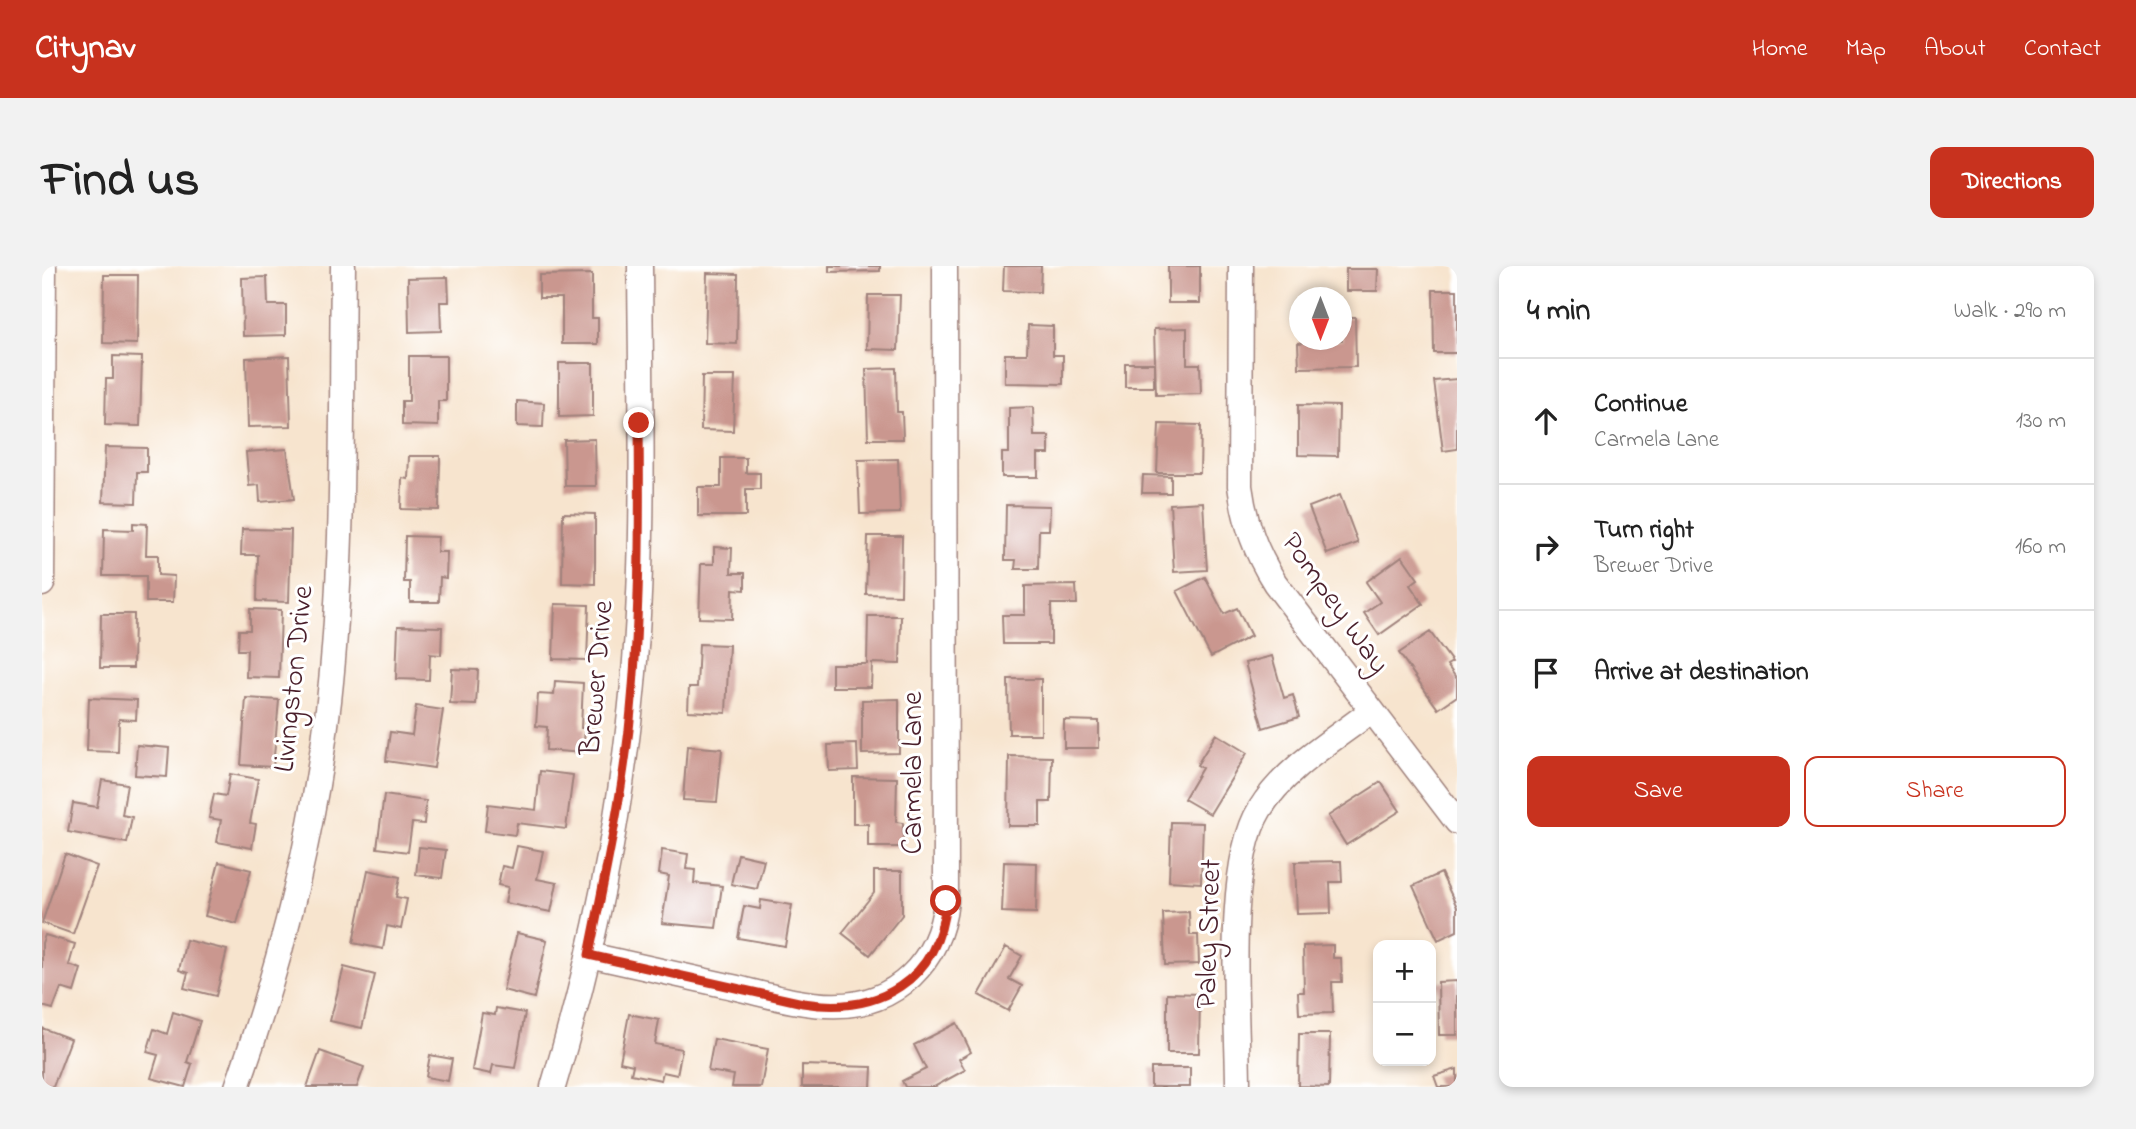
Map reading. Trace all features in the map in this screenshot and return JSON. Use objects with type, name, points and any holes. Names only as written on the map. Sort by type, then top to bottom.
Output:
[{"type":"street","points":[[42,584],[44,266]]},
{"type":"street","name":"Livingston Drive","points":[[237,1087],[281,948],[309,826],[329,700],[339,535],[342,266]]},
{"type":"street","name":"Brewer Drive","points":[[553,1087],[589,955],[611,846],[629,730],[640,516],[640,266]]},
{"type":"street","name":"Carmela Lane","points":[[589,955],[803,1003],[843,1007],[883,996],[904,983],[922,966],[934,947],[944,919],[946,901],[945,266]]},
{"type":"street","name":"Pompey Way","points":[[1241,266],[1240,486],[1245,520],[1252,541],[1275,583],[1457,822]]},
{"type":"street","name":"Paley Street","points":[[1238,1087],[1237,920],[1241,856],[1252,823],[1261,807],[1288,776],[1371,711]]},
{"type":"building","points":[[829,266],[880,266],[880,271],[829,272]]},
{"type":"building","points":[[1004,266],[1041,266],[1040,292],[1003,291]]},
{"type":"building","points":[[1168,266],[1200,266],[1200,303],[1168,303]]},
{"type":"building","points":[[1346,269],[1378,269],[1377,291],[1352,291],[1352,287],[1346,287]]},
{"type":"building","points":[[707,273],[738,274],[737,344],[705,343]]},
{"type":"building","points":[[592,274],[592,318],[598,318],[598,344],[562,344],[562,298],[539,298],[539,275]]},
{"type":"building","points":[[104,275],[138,275],[137,344],[103,343]]},
{"type":"building","points":[[267,277],[268,305],[286,305],[286,335],[243,336],[242,278]]},
{"type":"building","points":[[448,277],[449,302],[440,302],[441,331],[409,332],[408,278]]},
{"type":"building","points":[[1433,290],[1457,290],[1457,353],[1434,353]]},
{"type":"building","points":[[868,295],[900,295],[898,350],[867,349]]},
{"type":"building","points":[[1352,317],[1355,317],[1356,367],[1299,368],[1298,350],[1352,350]]},
{"type":"building","points":[[1028,325],[1053,326],[1053,355],[1063,355],[1063,384],[1005,383],[1005,354],[1027,354]]},
{"type":"building","points":[[1187,328],[1187,364],[1200,364],[1201,394],[1156,395],[1154,329]]},
{"type":"building","points":[[113,356],[142,357],[140,426],[105,425],[106,379],[113,379]]},
{"type":"building","points":[[289,356],[291,426],[248,427],[246,358]]},
{"type":"building","points":[[409,356],[446,356],[446,401],[438,401],[438,426],[402,425],[402,401],[409,401]]},
{"type":"building","points":[[559,363],[593,363],[593,416],[559,417]]},
{"type":"building","points":[[1125,363],[1154,363],[1154,387],[1125,387]]},
{"type":"building","points":[[896,368],[897,412],[902,412],[903,439],[868,439],[866,369]]},
{"type":"building","points":[[702,376],[735,376],[733,431],[701,430]]},
{"type":"building","points":[[1457,379],[1457,449],[1443,451],[1434,381]]},
{"type":"building","points":[[517,401],[544,403],[543,427],[517,426]]},
{"type":"building","points":[[1298,405],[1339,406],[1338,456],[1298,455]]},
{"type":"building","points":[[1033,407],[1034,436],[1049,436],[1049,454],[1038,454],[1038,477],[1002,477],[1002,453],[1009,453],[1009,408]]},
{"type":"building","points":[[1159,424],[1201,425],[1200,473],[1157,473]]},
{"type":"building","points":[[595,439],[596,486],[565,486],[564,440]]},
{"type":"building","points":[[105,447],[147,448],[147,472],[137,472],[136,503],[103,502]]},
{"type":"building","points":[[287,449],[294,499],[260,502],[259,485],[249,486],[246,452]]},
{"type":"building","points":[[409,456],[440,456],[439,510],[401,509],[402,478],[408,479]]},
{"type":"building","points":[[721,458],[746,458],[746,473],[760,473],[760,489],[746,489],[746,516],[698,516],[698,487],[721,487]]},
{"type":"building","points":[[898,459],[900,513],[860,514],[858,460]]},
{"type":"building","points":[[1143,475],[1171,476],[1171,493],[1142,493]]},
{"type":"building","points":[[1340,495],[1358,543],[1327,554],[1309,507]]},
{"type":"building","points":[[1203,502],[1207,570],[1174,572],[1170,504]]},
{"type":"building","points":[[1006,505],[1050,506],[1049,530],[1039,530],[1038,569],[1015,569],[1016,560],[1005,560]]},
{"type":"building","points":[[563,513],[595,514],[595,584],[562,583]]},
{"type":"building","points":[[133,523],[147,524],[146,555],[158,555],[158,575],[174,576],[173,602],[146,602],[146,576],[103,576],[104,529],[133,530]]},
{"type":"building","points":[[242,529],[291,530],[289,602],[257,601],[258,555],[241,555]]},
{"type":"building","points":[[405,536],[438,537],[437,552],[447,552],[446,578],[440,577],[439,602],[410,602],[410,582],[404,582]]},
{"type":"building","points":[[868,536],[902,536],[901,595],[866,594]]},
{"type":"building","points":[[714,547],[732,548],[731,573],[745,573],[745,590],[733,589],[732,619],[699,618],[701,564],[714,564]]},
{"type":"building","points":[[1402,556],[1418,579],[1410,585],[1423,604],[1379,635],[1364,613],[1380,602],[1366,582]]},
{"type":"building","points":[[1205,577],[1224,614],[1237,608],[1251,636],[1211,657],[1177,591]]},
{"type":"building","points":[[1076,585],[1077,604],[1051,604],[1051,644],[1003,644],[1002,615],[1025,615],[1025,586]]},
{"type":"building","points":[[555,604],[589,605],[587,660],[553,659]]},
{"type":"building","points":[[250,609],[281,610],[279,678],[246,677],[247,650],[238,650],[239,630],[250,630]]},
{"type":"building","points":[[101,614],[134,614],[133,668],[100,668]]},
{"type":"building","points":[[868,616],[901,616],[900,664],[872,663],[871,687],[832,687],[832,664],[867,664]]},
{"type":"building","points":[[398,626],[442,627],[441,655],[430,654],[429,680],[396,679]]},
{"type":"building","points":[[1430,632],[1452,662],[1447,665],[1457,679],[1457,696],[1438,709],[1399,653]]},
{"type":"building","points":[[699,644],[729,645],[726,713],[688,711],[689,687],[697,687]]},
{"type":"building","points":[[1272,656],[1284,698],[1293,695],[1299,717],[1263,728],[1245,663]]},
{"type":"building","points":[[452,669],[478,670],[476,705],[450,704]]},
{"type":"building","points":[[1008,679],[1041,679],[1041,734],[1009,734]]},
{"type":"building","points":[[555,681],[583,683],[583,753],[546,750],[547,727],[536,726],[538,694],[554,695]]},
{"type":"building","points":[[89,698],[137,700],[136,720],[119,719],[118,752],[87,751]]},
{"type":"building","points":[[246,698],[279,700],[273,767],[241,765]]},
{"type":"building","points":[[899,699],[899,753],[862,754],[862,700]]},
{"type":"building","points":[[416,706],[443,710],[434,768],[386,761],[390,732],[412,735]]},
{"type":"building","points":[[1064,720],[1099,721],[1099,748],[1064,748]]},
{"type":"building","points":[[1216,734],[1247,753],[1210,814],[1184,799],[1202,768],[1197,765]]},
{"type":"building","points":[[857,744],[858,770],[829,771],[828,745]]},
{"type":"building","points":[[137,745],[169,748],[167,777],[135,775]]},
{"type":"building","points":[[687,746],[722,749],[717,802],[683,800]]},
{"type":"building","points":[[1009,756],[1052,757],[1051,802],[1040,802],[1040,826],[1008,826]]},
{"type":"building","points":[[540,771],[573,775],[566,829],[517,823],[515,835],[485,831],[488,804],[536,810]]},
{"type":"building","points":[[230,774],[258,779],[250,823],[256,824],[252,848],[217,842],[221,820],[209,818],[214,794],[226,796]]},
{"type":"building","points":[[853,777],[897,778],[896,822],[903,823],[903,847],[868,847],[868,824],[853,824]]},
{"type":"building","points":[[102,780],[127,784],[122,815],[132,817],[127,843],[68,832],[73,803],[97,807]]},
{"type":"building","points":[[1381,782],[1400,811],[1346,845],[1328,816]]},
{"type":"building","points":[[384,795],[426,801],[424,824],[412,823],[408,852],[377,848]]},
{"type":"building","points":[[1171,822],[1203,823],[1201,883],[1169,881]]},
{"type":"building","points":[[517,846],[543,851],[537,879],[557,883],[551,912],[505,903],[508,887],[498,885],[502,866],[512,868]]},
{"type":"building","points":[[419,847],[446,850],[442,878],[416,875]]},
{"type":"building","points":[[662,850],[688,854],[686,869],[695,870],[694,883],[722,886],[716,928],[662,923],[669,876],[659,874]]},
{"type":"building","points":[[65,854],[97,866],[73,934],[42,923]]},
{"type":"building","points":[[738,854],[764,860],[757,889],[731,884]]},
{"type":"building","points":[[1341,861],[1342,882],[1330,882],[1331,913],[1297,914],[1295,862]]},
{"type":"building","points":[[219,862],[251,870],[237,924],[205,916]]},
{"type":"building","points":[[1004,862],[1037,863],[1036,913],[1002,912]]},
{"type":"building","points":[[368,870],[400,877],[396,897],[407,899],[401,929],[387,926],[383,949],[353,943]]},
{"type":"building","points":[[874,871],[902,871],[902,915],[870,955],[842,933],[874,893]]},
{"type":"building","points":[[1441,873],[1457,907],[1457,931],[1438,940],[1413,886]]},
{"type":"building","points":[[761,900],[792,905],[785,946],[738,938],[744,906],[760,909]]},
{"type":"building","points":[[1189,912],[1190,935],[1198,935],[1199,964],[1165,965],[1163,913]]},
{"type":"building","points":[[517,933],[547,940],[534,998],[503,990]]},
{"type":"building","points":[[45,935],[75,944],[69,965],[81,969],[74,992],[61,988],[53,1009],[42,1006],[42,943]]},
{"type":"building","points":[[186,940],[227,950],[216,996],[184,988],[188,973],[179,970]]},
{"type":"building","points":[[1333,945],[1333,958],[1341,958],[1342,982],[1332,982],[1333,1013],[1299,1014],[1298,992],[1304,992],[1303,946]]},
{"type":"building","points":[[1006,947],[1022,956],[1009,979],[1022,986],[1008,1011],[979,995]]},
{"type":"building","points":[[344,967],[375,975],[362,1028],[330,1021]]},
{"type":"building","points":[[1457,981],[1457,1035],[1439,1035],[1438,982]]},
{"type":"building","points":[[1167,993],[1200,994],[1199,1053],[1167,1053]]},
{"type":"building","points":[[496,1008],[525,1013],[515,1068],[493,1065],[491,1074],[472,1070],[482,1013],[495,1015]]},
{"type":"building","points":[[173,1012],[200,1021],[187,1062],[192,1064],[185,1087],[151,1078],[158,1055],[147,1052],[154,1029],[167,1034]]},
{"type":"building","points":[[629,1014],[659,1020],[655,1044],[682,1049],[677,1075],[663,1072],[661,1080],[631,1074],[633,1065],[620,1062]]},
{"type":"building","points":[[957,1023],[971,1052],[959,1059],[965,1070],[934,1087],[905,1087],[902,1081],[926,1069],[914,1045]]},
{"type":"building","points":[[42,1028],[71,1039],[53,1087],[42,1086]]},
{"type":"building","points":[[1299,1034],[1330,1034],[1329,1087],[1298,1086]]},
{"type":"building","points":[[714,1039],[768,1049],[761,1087],[732,1087],[734,1075],[708,1071]]},
{"type":"building","points":[[320,1051],[364,1067],[357,1087],[307,1087]]},
{"type":"building","points":[[430,1055],[452,1059],[448,1081],[426,1077]]},
{"type":"building","points":[[802,1065],[872,1067],[871,1087],[802,1087]]},
{"type":"building","points":[[1151,1068],[1190,1068],[1190,1087],[1151,1087]]},
{"type":"building","points":[[1457,1069],[1457,1087],[1438,1087],[1434,1076]]},
{"type":"route","points":[[639,423],[640,516],[629,730],[611,846],[589,955],[803,1003],[843,1007],[858,1005],[883,996],[904,983],[922,966],[934,947],[944,919],[946,901]]}]
